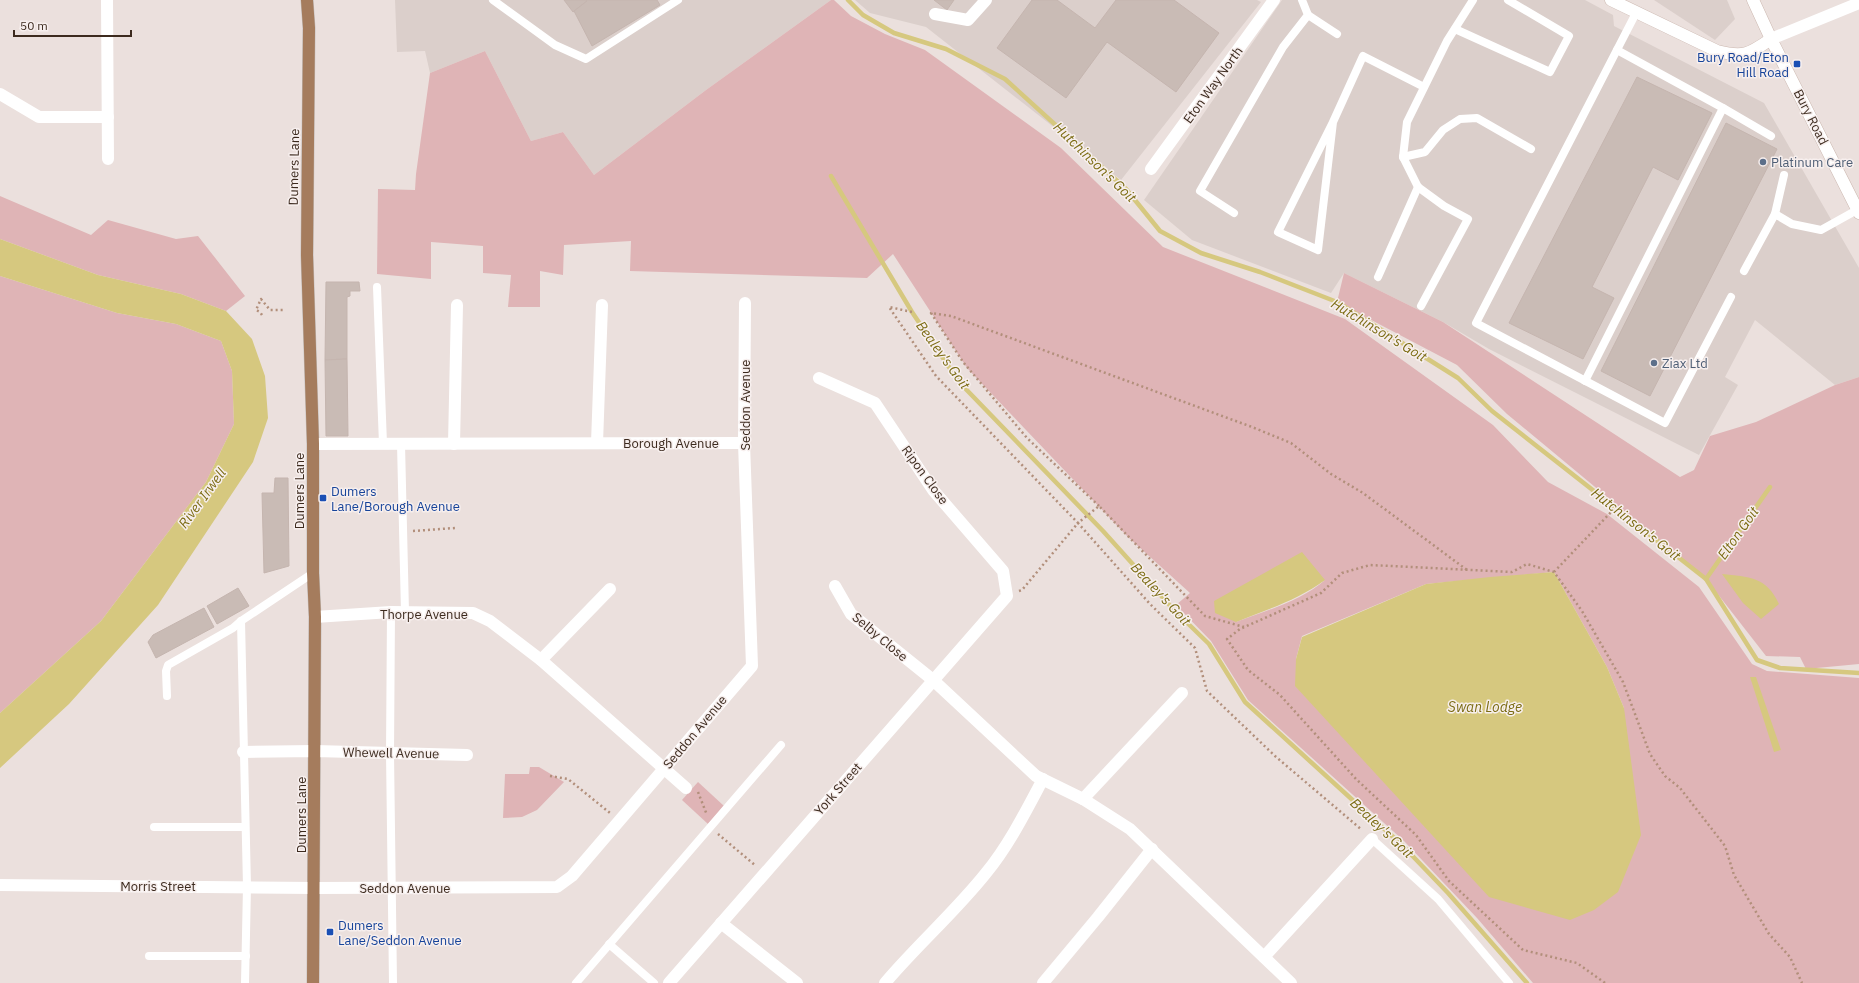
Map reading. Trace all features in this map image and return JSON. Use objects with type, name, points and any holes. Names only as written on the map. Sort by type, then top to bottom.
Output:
[{"type":"main road","name":"Dumers Lane","points":[[308,0],[307,255],[313,444],[313,573],[315,618],[315,888],[313,983]]},
{"type":"street","points":[[108,0],[108,159]]},
{"type":"street","points":[[935,14],[968,20],[986,0]]},
{"type":"street","name":"Eton Way North","points":[[1151,169],[1274,0]]},
{"type":"street","points":[[1611,0],[1625,3],[1636,13],[1717,51],[1734,56],[1752,52],[1771,39],[1859,3]]},
{"type":"street","name":"Bury Road","points":[[1754,0],[1771,39],[1858,211]]},
{"type":"street","points":[[0,94],[39,117],[108,117]]},
{"type":"street","name":"Seddon Avenue","points":[[315,888],[557,887],[572,876],[752,666],[744,443],[745,303]]},
{"type":"street","points":[[454,444],[457,305]]},
{"type":"street","points":[[597,443],[602,305]]},
{"type":"street","name":"Ripon Close","points":[[820,378],[875,403],[933,490],[1003,571],[1007,596]]},
{"type":"street","name":"Borough Avenue","points":[[313,444],[744,443]]},
{"type":"street","name":"Selby Close","points":[[835,586],[851,614],[933,680],[1036,776],[1083,799],[1130,829],[1291,983]]},
{"type":"street","points":[[541,660],[610,588]]},
{"type":"street","name":"York Street","points":[[669,983],[1007,596]]},
{"type":"street","name":"Thorpe Avenue","points":[[315,618],[391,612],[473,613],[490,621],[541,660],[686,788]]},
{"type":"street","points":[[1083,799],[1182,693]]},
{"type":"street","name":"Whewell Avenue","points":[[243,752],[315,751],[468,755]]},
{"type":"street","points":[[885,983],[944,922],[987,872],[1019,824],[1043,779]]},
{"type":"street","points":[[1264,956],[1372,839]]},
{"type":"street","points":[[1043,983],[1152,849]]},
{"type":"street","name":"Morris Street","points":[[0,885],[247,886],[315,888]]},
{"type":"street","points":[[721,924],[797,983]]},
{"type":"lane","points":[[493,0],[555,45],[586,59],[678,0]]},
{"type":"lane","points":[[1302,0],[1308,15],[1337,34]]},
{"type":"lane","points":[[1421,306],[1468,220],[1444,206],[1418,186],[1402,157],[1407,122],[1455,29],[1473,0]]},
{"type":"lane","points":[[1455,29],[1550,72],[1569,36],[1508,0]]},
{"type":"lane","points":[[1636,13],[1476,323],[1665,423],[1731,296]]},
{"type":"lane","points":[[1234,213],[1200,191],[1283,47],[1308,15]]},
{"type":"lane","points":[[1617,50],[1771,136]]},
{"type":"lane","points":[[1333,122],[1324,185],[1318,250],[1278,232],[1333,122],[1363,56],[1424,87]]},
{"type":"lane","points":[[1585,381],[1723,108]]},
{"type":"lane","points":[[1402,157],[1425,152],[1443,130],[1460,119],[1477,118],[1531,149]]},
{"type":"lane","points":[[1744,271],[1775,214],[1784,174]]},
{"type":"lane","points":[[1378,277],[1418,186]]},
{"type":"lane","points":[[1775,214],[1792,224],[1821,230],[1858,211]]},
{"type":"lane","points":[[377,288],[382,444]]},
{"type":"lane","points":[[401,444],[405,612]]},
{"type":"lane","points":[[167,696],[166,671],[168,665],[232,628],[240,621],[313,573]]},
{"type":"lane","points":[[391,612],[390,753],[393,888],[393,983]]},
{"type":"lane","points":[[240,621],[247,886],[245,983]]},
{"type":"lane","points":[[576,983],[781,745]]},
{"type":"lane","points":[[154,827],[245,827]]},
{"type":"lane","points":[[1372,839],[1438,899],[1509,983]]},
{"type":"lane","points":[[609,944],[654,983]]},
{"type":"lane","points":[[148,956],[246,956]]},
{"type":"path","points":[[262,315],[256,310],[261,299],[270,310],[283,310]]},
{"type":"path","points":[[912,312],[889,307],[936,376],[1078,523],[1150,604],[1195,648],[1207,691],[1275,756],[1372,839]]},
{"type":"path","points":[[1244,628],[1205,616],[1145,552],[1028,438],[963,362],[931,313],[951,316],[1252,427],[1291,443],[1331,474],[1363,493],[1468,570]]},
{"type":"path","points":[[1007,596],[1022,590],[1078,523],[1099,506]]},
{"type":"path","points":[[1554,572],[1612,511]]},
{"type":"path","points":[[403,531],[455,528]]},
{"type":"path","points":[[1605,983],[1577,964],[1523,950],[1449,882],[1416,836],[1356,780],[1280,695],[1248,670],[1227,639],[1244,628],[1322,593],[1342,573],[1370,565],[1512,572],[1527,564],[1554,572],[1582,611],[1623,682],[1650,754],[1665,776],[1680,788],[1725,846],[1734,875],[1769,934],[1790,957],[1802,983]]},
{"type":"path","points":[[550,776],[568,779],[620,821]]},
{"type":"shaded area","points":[[395,0],[831,0],[706,90],[594,175],[563,132],[531,141],[485,51],[430,73],[425,51],[397,52]]},
{"type":"shaded area","points":[[831,0],[834,0],[851,16],[885,34],[925,50],[1061,148],[1163,247],[1345,319],[1493,425],[1548,482],[1607,514],[1699,587],[1752,664],[1767,671],[1859,678],[1859,983],[1533,983],[1477,918],[1404,841],[1248,700],[1211,641],[1176,605],[1190,593],[1128,537],[967,368],[893,254],[867,278],[630,271],[631,241],[564,245],[563,275],[540,271],[540,307],[508,307],[511,275],[483,273],[483,246],[431,242],[431,279],[377,274],[378,189],[415,190],[430,73],[485,51],[531,141],[563,132],[594,175],[706,90]],"holes":[[[1554,572],[1607,667],[1624,708],[1296,659],[1302,636],[1426,584]],[[1325,580],[1294,600],[1236,622]]]},
{"type":"shaded area","points":[[855,0],[1257,0],[1261,2],[1121,180],[926,27],[870,13]]},
{"type":"shaded area","points":[[1282,0],[1585,0],[1613,15],[1614,26],[1764,103],[1859,268],[1859,377],[1835,385],[1755,320],[1725,377],[1738,385],[1699,455],[1489,349],[1443,322],[1344,273],[1331,293],[1192,240],[1144,200]]},
{"type":"shaded area","points":[[1654,0],[1727,0],[1735,19],[1715,40]]},
{"type":"shaded area","points":[[0,196],[91,235],[108,220],[176,239],[198,236],[245,296],[226,311],[181,294],[98,275],[0,239]]},
{"type":"shaded area","points":[[1344,273],[1443,322],[1680,477],[1694,470],[1710,436],[1756,422],[1835,385],[1859,377],[1859,664],[1806,669],[1800,657],[1766,656],[1706,579],[1507,414],[1457,365],[1337,302]]},
{"type":"shaded area","points":[[0,276],[117,313],[176,324],[221,341],[232,371],[234,424],[206,482],[101,621],[0,713]]},
{"type":"shaded area","points":[[530,767],[539,767],[564,782],[537,810],[522,817],[503,818],[505,774],[529,774]]},
{"type":"shaded area","points":[[698,782],[724,806],[708,824],[682,800]]},
{"type":"water","name":"River Irwell","points":[[0,239],[98,275],[181,294],[226,311],[252,339],[265,376],[268,418],[253,462],[158,605],[69,704],[0,768],[0,713],[101,621],[206,482],[234,424],[232,371],[221,341],[176,324],[117,313],[0,276]]},
{"type":"water","points":[[1302,552],[1325,580],[1293,599],[1236,622],[1215,613],[1214,601]]},
{"type":"water","name":"Swan Lodge","points":[[1554,572],[1607,667],[1624,708],[1641,835],[1618,892],[1594,910],[1570,920],[1489,897],[1295,686],[1296,659],[1302,637],[1426,584]]},
{"type":"water","points":[[1722,574],[1748,577],[1762,583],[1774,595],[1779,604],[1761,619],[1743,603]]},
{"type":"water","points":[[1750,677],[1756,677],[1781,750],[1774,752]]},
{"type":"building","points":[[564,0],[586,0],[587,1],[573,12]]},
{"type":"building","points":[[586,0],[657,0],[660,5],[592,46],[574,11],[587,1]]},
{"type":"building","points":[[934,0],[954,0],[947,10]]},
{"type":"building","points":[[1032,0],[1057,0],[1095,28],[1116,0],[1174,0],[1219,33],[1176,92],[1107,42],[1066,98],[997,48]]},
{"type":"building","points":[[1637,77],[1712,113],[1678,180],[1653,167],[1592,287],[1614,298],[1583,359],[1509,323]]},
{"type":"building","points":[[1726,123],[1777,149],[1650,396],[1601,371]]},
{"type":"building","points":[[326,282],[359,282],[360,291],[350,291],[350,296],[347,297],[347,359],[325,360]]},
{"type":"building","points":[[347,359],[348,436],[326,436],[325,360]]},
{"type":"building","points":[[275,478],[288,478],[289,566],[264,573],[262,493],[274,493]]},
{"type":"building","points":[[238,588],[249,606],[217,624],[207,606]]},
{"type":"building","points":[[204,608],[214,627],[156,658],[148,642],[153,635]]},
{"type":"waterway","name":"Hutchinson's Goit","points":[[848,0],[863,15],[894,33],[946,49],[1005,79],[1126,189],[1160,231],[1201,253],[1260,272],[1337,302],[1458,378],[1492,411],[1706,579],[1757,660],[1780,668],[1859,673]]},
{"type":"waterway","name":"Bealey's Goit","points":[[831,176],[912,312],[959,382],[1103,531],[1174,610],[1209,644],[1245,702],[1403,846],[1448,893],[1527,983]]},
{"type":"waterway","name":"Elton Goit","points":[[1706,579],[1770,487]]},
{"type":"place","name":"Bury Road/Eton Hill Road","points":[[1797,64]]},
{"type":"place","name":"Platinum Care","points":[[1763,162]]},
{"type":"place","name":"Ziax Ltd","points":[[1654,363]]},
{"type":"place","name":"Dumers Lane/Borough Avenue","points":[[323,498]]},
{"type":"place","name":"Dumers Lane/Seddon Avenue","points":[[330,932]]}]
